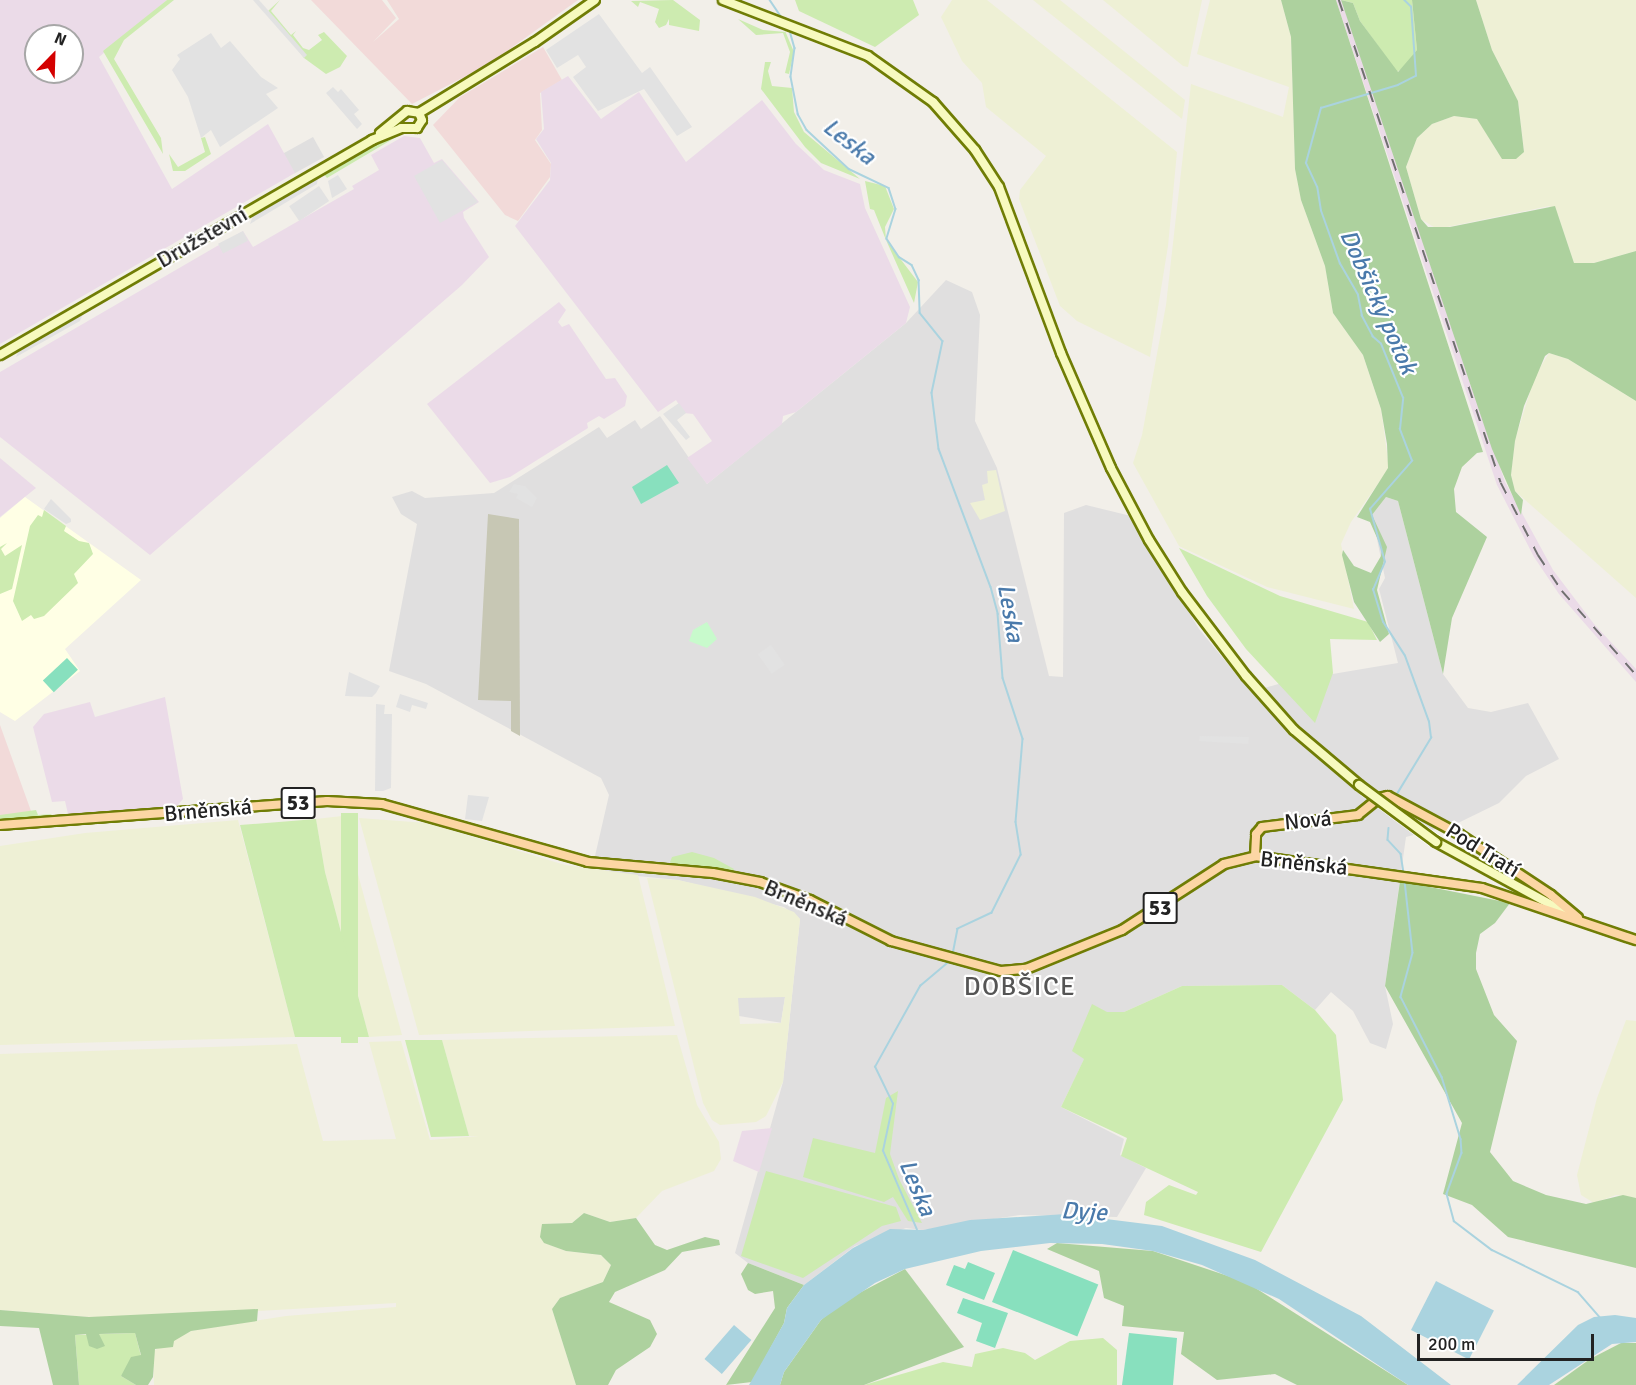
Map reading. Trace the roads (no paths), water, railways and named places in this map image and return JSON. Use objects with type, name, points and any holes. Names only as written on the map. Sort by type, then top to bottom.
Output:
[{"type":"main road","points":[[372,140],[410,110],[419,112],[521,51],[595,0]]},
{"type":"main road","points":[[723,0],[862,53],[901,76],[933,102],[984,162],[999,187],[1061,353],[1111,468],[1149,540],[1182,592],[1246,676],[1294,730],[1359,786],[1436,842],[1548,904],[1578,918]]},
{"type":"main road","points":[[403,117],[407,128],[419,126],[419,112]]},
{"type":"main road","name":"Družstevní","points":[[0,355],[372,140],[407,128]]},
{"type":"main road","name":"Pod Tratí","points":[[1380,797],[1394,798],[1436,821],[1528,879],[1578,918]]},
{"type":"main road","name":"Nová","points":[[1255,856],[1257,832],[1262,827],[1358,815],[1380,797]]},
{"type":"main road","name":"Brněnská","points":[[0,825],[312,802],[382,804],[588,862],[720,874],[765,884],[819,904],[891,941],[997,971],[1026,969],[1132,925],[1224,864],[1255,856],[1422,878],[1512,897],[1578,918]]},
{"type":"main road","points":[[1512,897],[1548,904]]},
{"type":"main road","name":"53","points":[[1578,918],[1636,940]]},
{"type":"water","points":[[1066,1214],[1162,1226],[1255,1260],[1361,1316],[1451,1385],[1408,1385],[1279,1299],[1202,1265],[1153,1251],[1102,1244],[1050,1243],[981,1251],[905,1269],[875,1283],[821,1320],[784,1372],[780,1385],[749,1385],[784,1323],[787,1308],[804,1285],[853,1248],[890,1229],[923,1230],[970,1220]]},
{"type":"water","points":[[1436,1281],[1494,1311],[1469,1360],[1411,1330]]},
{"type":"water","points":[[1615,1315],[1636,1318],[1636,1342],[1612,1344],[1549,1385],[1517,1385],[1578,1325],[1594,1317]]},
{"type":"water","points":[[734,1325],[751,1340],[722,1374],[704,1359]]},
{"type":"waterway","name":"Leska","points":[[770,0],[783,19]]},
{"type":"waterway","name":"Dobšický potok","points":[[1397,794],[1431,738],[1429,722],[1405,656],[1383,622],[1373,590],[1385,562],[1370,509],[1412,461],[1400,429],[1403,398],[1381,344],[1373,337],[1362,316],[1358,295],[1340,264],[1321,211],[1317,187],[1306,163],[1321,108],[1398,85],[1416,76],[1411,7],[1404,0]]},
{"type":"waterway","name":"Leska","points":[[790,31],[795,48],[791,77],[798,114],[807,130],[849,169],[889,188],[896,209],[887,239],[899,257],[912,265],[919,280],[920,313],[943,341],[932,393],[939,449],[991,587],[998,614],[1003,678],[1023,739],[1016,822],[1021,855],[992,913],[958,929],[953,954]]},
{"type":"waterway","name":"Dobšický potok","points":[[1389,828],[1388,840],[1401,854],[1404,873]]},
{"type":"waterway","name":"Dobšický potok","points":[[1405,881],[1413,953],[1401,997],[1442,1077],[1461,1139],[1462,1153],[1447,1194],[1454,1221],[1492,1250],[1578,1292],[1600,1317]]},
{"type":"waterway","name":"Leska","points":[[917,1230],[883,1151],[893,1104],[875,1067],[920,986],[950,961]]},
{"type":"railway","points":[[1339,0],[1501,483],[1538,555],[1562,591],[1636,675]]},
{"type":"district","name":"DOBŠICE","points":[[1020,988]]},
{"type":"water label","name":"Dyje","points":[[1084,1212]]}]
